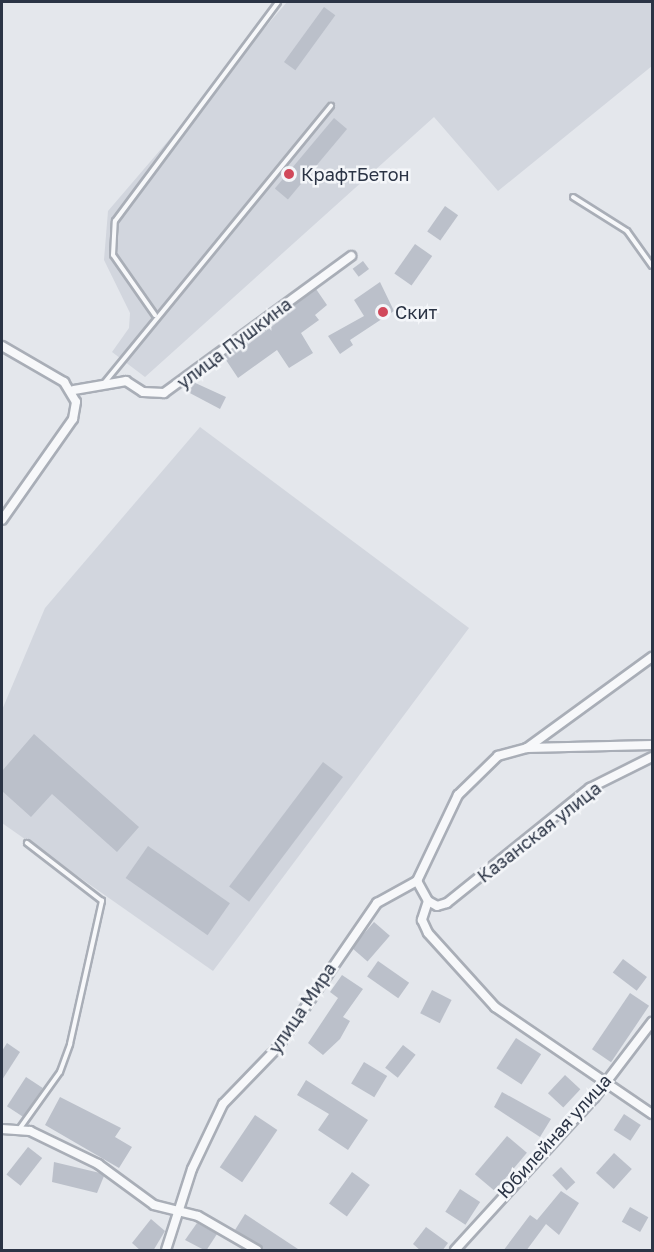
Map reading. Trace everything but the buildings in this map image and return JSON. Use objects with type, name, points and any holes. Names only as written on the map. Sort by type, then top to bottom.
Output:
[{"type":"street","name":"улица Пушкина","points":[[74,390],[126,381],[155,395],[173,389],[351,256]]},
{"type":"street","points":[[2,346],[74,390],[73,419],[2,520]]},
{"type":"street","points":[[527,748],[652,657]]},
{"type":"street","points":[[652,745],[527,748],[498,756],[458,795],[417,881],[428,901],[422,920],[428,933],[495,1007],[652,1114]]},
{"type":"street","name":"Казанская улица","points":[[428,901],[437,906],[447,903],[590,788],[652,757]]},
{"type":"street","name":"улица Мира","points":[[166,1251],[192,1169],[223,1104],[278,1047],[377,903],[417,881]]},
{"type":"street","name":"Юбилейная улица","points":[[455,1251],[605,1083],[652,1022]]},
{"type":"street","points":[[2,1130],[20,1128],[98,1164],[154,1205],[180,1210],[257,1251]]},
{"type":"lane","points":[[155,315],[113,255],[115,221],[278,2]]},
{"type":"lane","points":[[102,385],[155,315],[331,106]]},
{"type":"lane","points":[[573,197],[627,231],[652,266]]},
{"type":"lane","points":[[20,1128],[60,1072],[70,1044],[102,901],[27,843]]},
{"type":"shaded area","points":[[287,2],[652,2],[652,66],[498,191],[434,117],[145,377],[112,352],[129,328],[130,313],[104,260],[108,211]]},
{"type":"shaded area","points":[[200,427],[469,628],[213,971],[2,823],[2,710],[45,608]]},
{"type":"place","name":"КрафтБетон","points":[[289,174]]},
{"type":"place","name":"Скит","points":[[383,312]]}]
